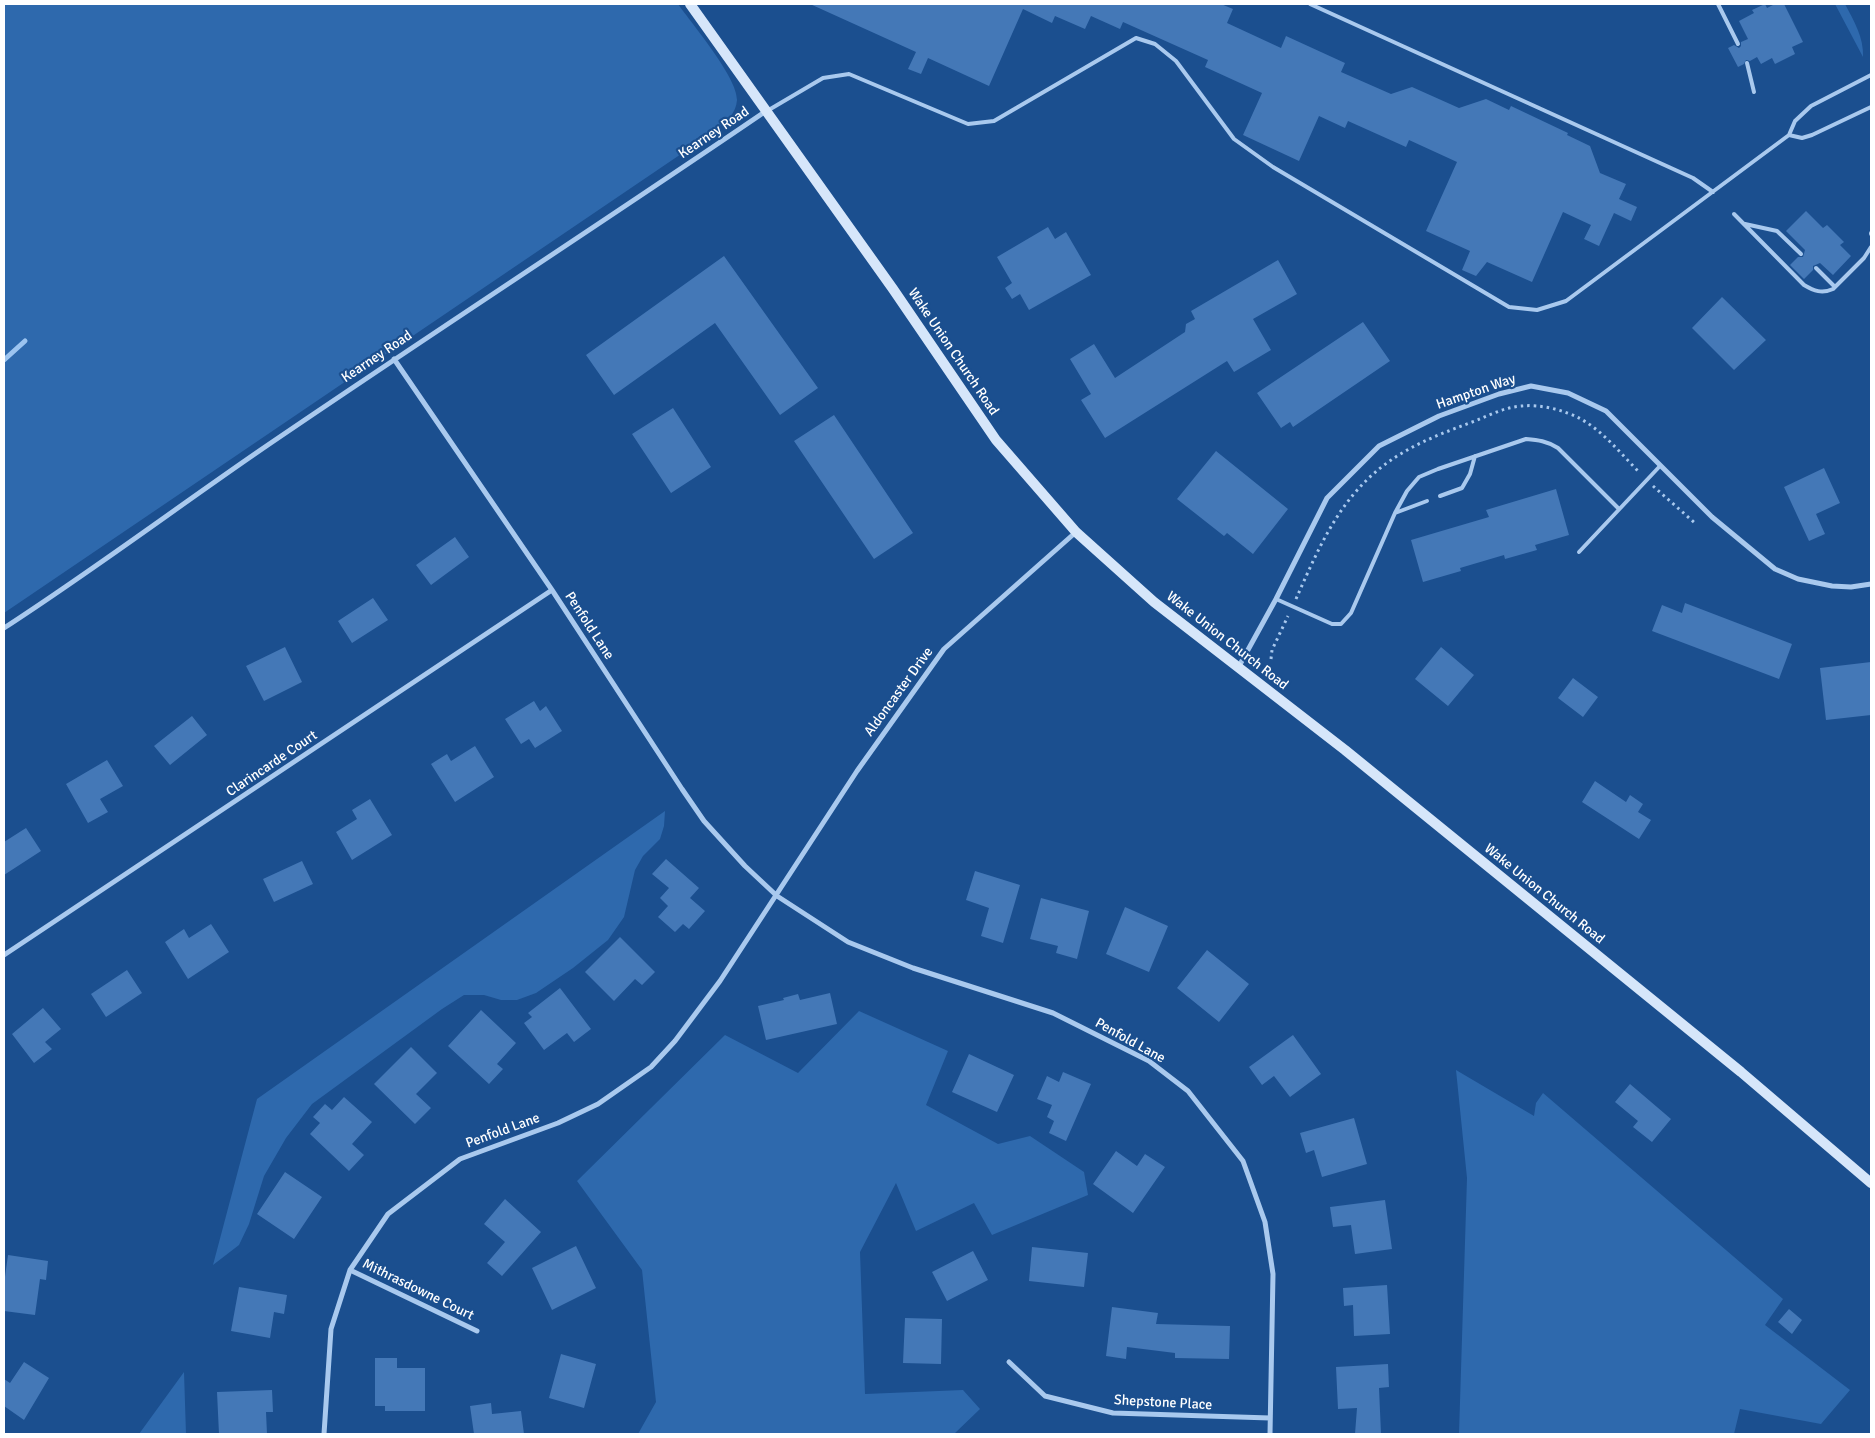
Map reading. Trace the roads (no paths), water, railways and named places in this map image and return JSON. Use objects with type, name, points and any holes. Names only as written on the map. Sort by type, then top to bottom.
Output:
[{"type":"street","name":"Wake Union Church Road","points":[[690,4],[899,297],[996,440],[1076,532],[1154,602],[1344,750],[1741,1072],[1871,1183]]},
{"type":"street","name":"Kearney Road","points":[[4,628],[394,359],[572,243],[767,111]]},
{"type":"street","name":"Penfold Lane","points":[[394,359],[552,590],[704,821],[745,866],[777,896],[848,942],[913,968],[1053,1013],[1149,1061],[1188,1091],[1243,1161],[1265,1222],[1273,1274],[1270,1434]]},
{"type":"street","name":"Hampton Way","points":[[1238,668],[1276,599],[1327,498],[1379,446],[1439,416],[1499,394],[1531,386],[1568,393],[1606,411],[1712,517],[1775,569],[1798,578],[1832,586],[1851,587],[1871,584]]},
{"type":"street","name":"Aldoncaster Drive","points":[[777,896],[857,771],[944,649],[1076,532]]},
{"type":"street","name":"Clarincarde Court","points":[[4,955],[552,590]]},
{"type":"street","name":"Penfold Lane","points":[[324,1434],[331,1329],[350,1270],[388,1214],[460,1159],[558,1123],[598,1104],[651,1067],[675,1041],[720,982],[777,896]]},
{"type":"street","name":"Mithrasdowne Court","points":[[350,1270],[477,1331]]},
{"type":"street","name":"Shepstone Place","points":[[1009,1362],[1045,1396],[1113,1413],[1270,1418]]},
{"type":"lane","points":[[1310,4],[1693,178],[1712,192]]},
{"type":"lane","points":[[1718,4],[1738,44]]},
{"type":"lane","points":[[767,111],[823,78],[849,74],[968,124],[994,121],[1136,38],[1155,44],[1176,61],[1234,139],[1273,167],[1508,307],[1537,310],[1566,300],[1789,135],[1795,121],[1811,106],[1871,75]]},
{"type":"lane","points":[[1747,62],[1754,92]]},
{"type":"lane","points":[[1789,135],[1802,138],[1812,135],[1871,106]]},
{"type":"lane","points":[[1734,214],[1804,285],[1819,292],[1827,292],[1835,287],[1864,258],[1871,247]]},
{"type":"lane","points":[[1743,224],[1777,231],[1801,254]]},
{"type":"lane","points":[[1816,268],[1835,287]]},
{"type":"lane","points":[[1276,599],[1332,624],[1341,624],[1351,613],[1395,513],[1407,492],[1419,477],[1475,456],[1526,440],[1549,442],[1558,448],[1619,509]]},
{"type":"lane","points":[[1440,496],[1462,488],[1470,474],[1475,456]]},
{"type":"lane","points":[[1579,552],[1660,466]]},
{"type":"lane","points":[[1395,513],[1427,501]]},
{"type":"waterway","points":[[4,360],[25,341]]}]
